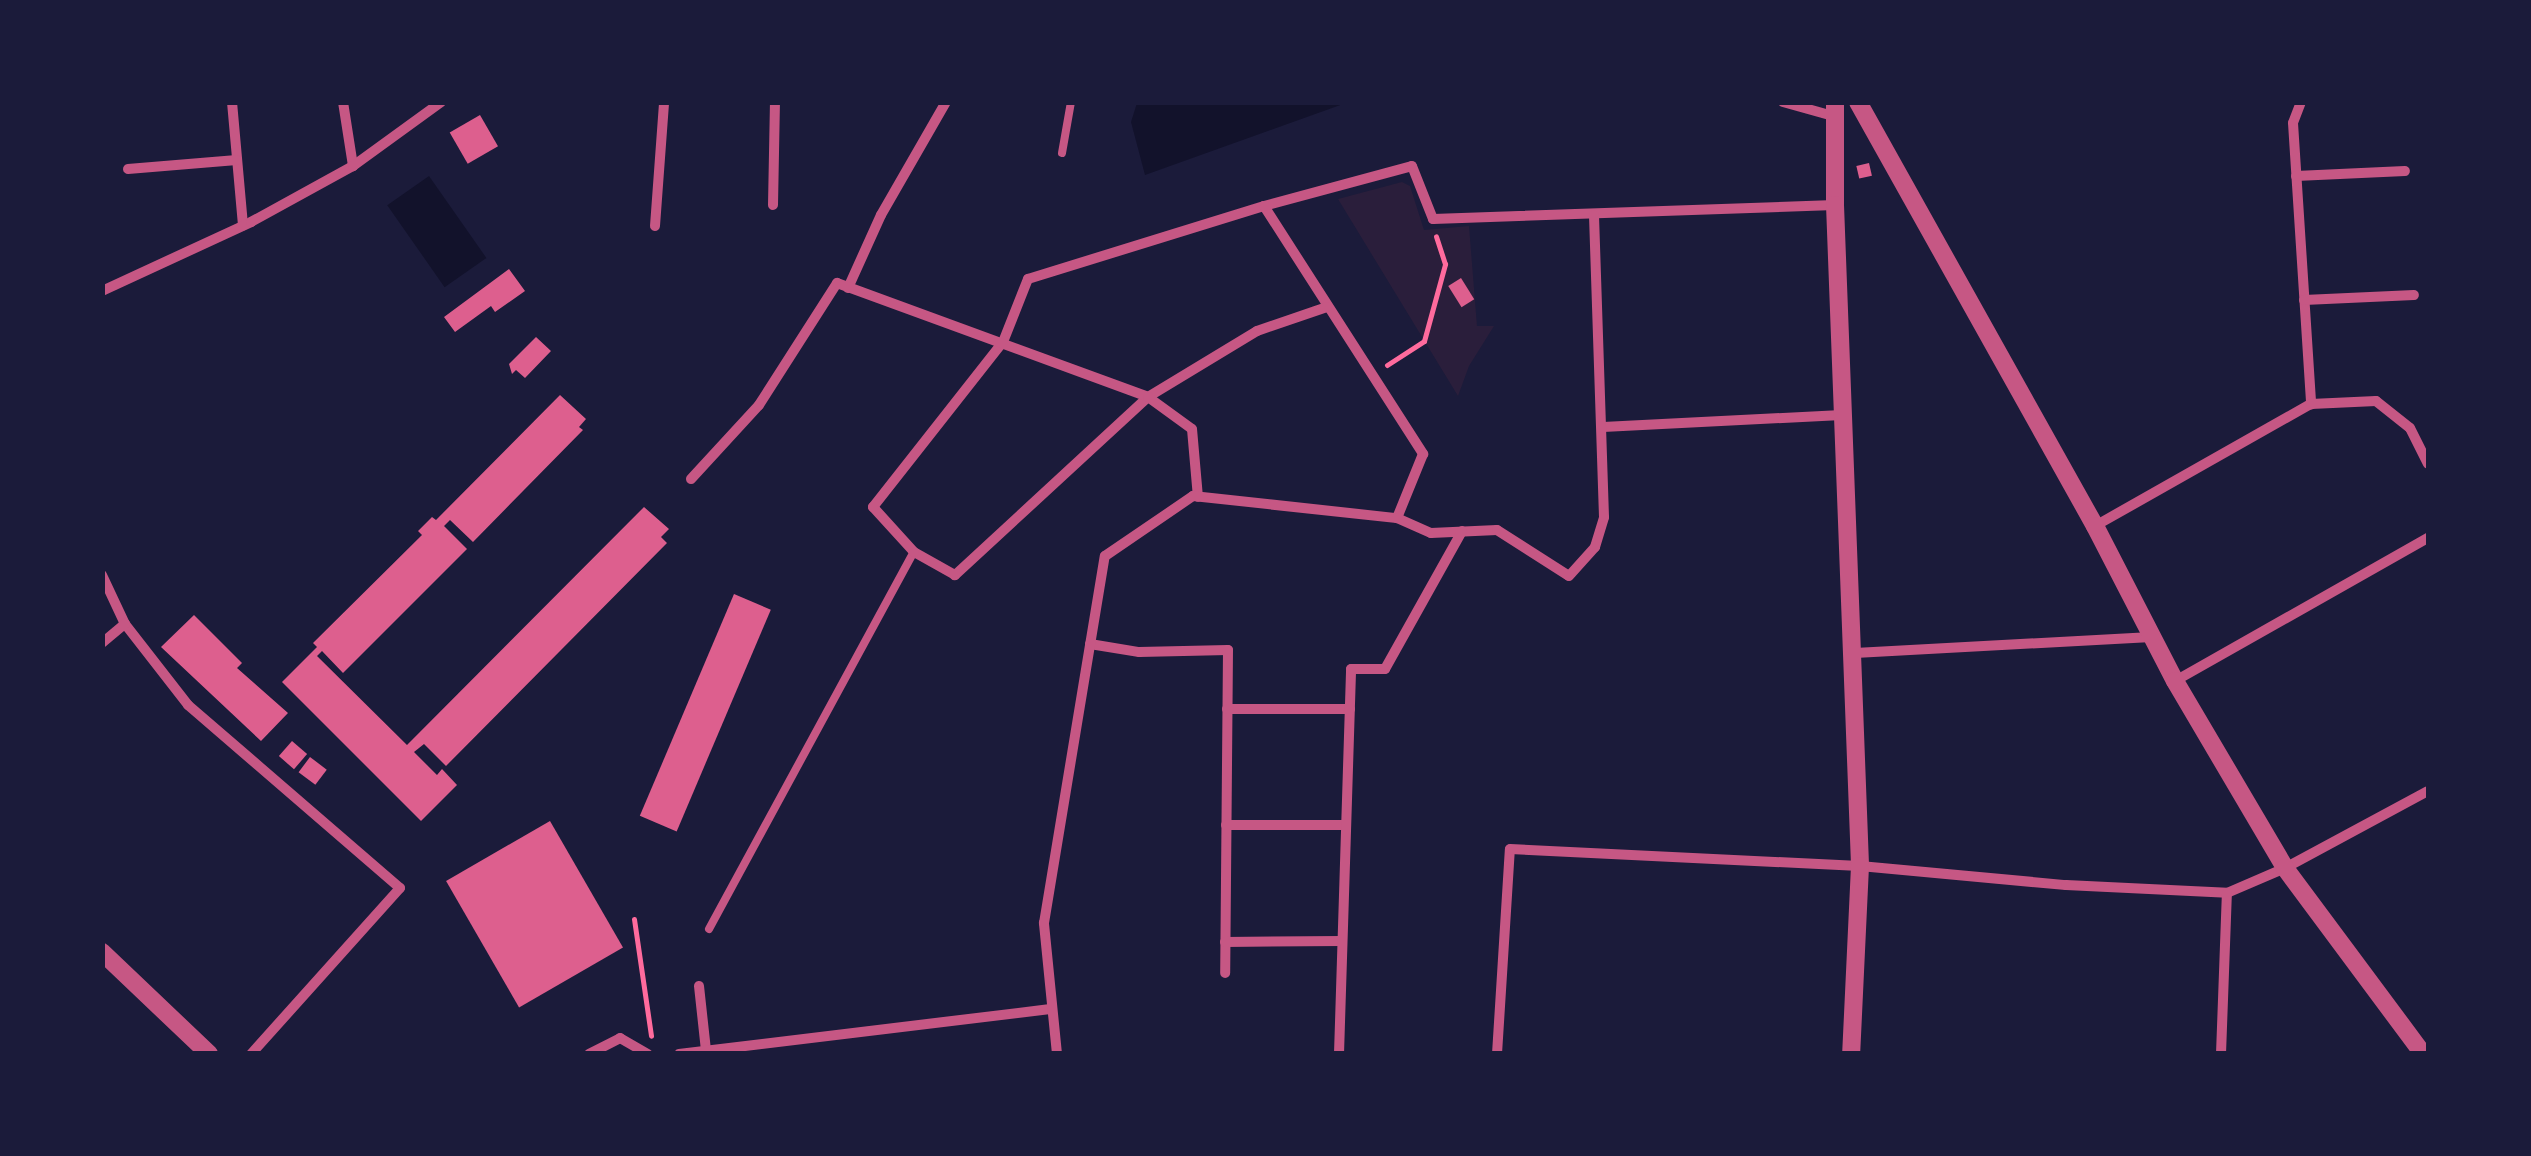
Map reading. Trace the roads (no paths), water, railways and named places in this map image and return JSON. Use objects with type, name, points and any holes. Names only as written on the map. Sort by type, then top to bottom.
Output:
[{"type":"street","points":[[232,102],[242,226]]},
{"type":"street","points":[[343,102],[353,166]]},
{"type":"street","points":[[102,291],[242,226],[353,166],[441,102]]},
{"type":"street","points":[[655,226],[664,102]]},
{"type":"street","points":[[773,204],[775,102]]},
{"type":"street","points":[[848,288],[881,214],[946,102]]},
{"type":"street","points":[[1783,102],[1834,109],[1860,866],[1851,1054]]},
{"type":"street","points":[[1858,102],[2095,526],[2175,681],[2285,868],[2423,1054]]},
{"type":"street","points":[[2302,102],[2293,124],[2311,404]]},
{"type":"street","points":[[128,169],[237,160]]},
{"type":"street","points":[[1327,307],[1257,331],[1148,397],[955,574],[914,552],[873,507],[1003,342],[1028,280],[1264,206],[1412,166],[1433,218],[1835,205]]},
{"type":"street","points":[[2296,176],[2405,170]]},
{"type":"street","points":[[1264,206],[1423,454],[1396,518]]},
{"type":"street","points":[[1056,1054],[1044,923],[1104,556],[1193,496],[1396,518],[1432,533],[1497,530],[1569,576],[1595,547],[1604,516],[1594,215]]},
{"type":"street","points":[[692,479],[759,404],[837,284],[1148,397],[1192,429],[1198,497]]},
{"type":"street","points":[[2304,300],[2414,295]]},
{"type":"street","points":[[2095,526],[2311,404],[2376,401],[2410,428],[2428,464]]},
{"type":"street","points":[[1603,427],[1842,414]]},
{"type":"street","points":[[1338,1054],[1351,669],[1384,669],[1462,532]]},
{"type":"street","points":[[2175,681],[2428,538]]},
{"type":"street","points":[[102,575],[125,624],[188,705],[400,888],[251,1054]]},
{"type":"street","points":[[102,643],[125,624]]},
{"type":"street","points":[[1855,652],[2152,637]]},
{"type":"street","points":[[1090,644],[1139,652],[1228,650],[1225,973]]},
{"type":"street","points":[[1227,709],[1350,709]]},
{"type":"street","points":[[1497,1054],[1510,849],[1860,866],[2227,893],[2285,868],[2428,791]]},
{"type":"street","points":[[1226,825],[1346,825]]},
{"type":"street","points":[[2221,1054],[2227,893]]},
{"type":"street","points":[[1225,942],[1342,941]]},
{"type":"street","points":[[102,952],[209,1054]]},
{"type":"street","points":[[699,986],[706,1050]]},
{"type":"street","points":[[679,1054],[1050,1008]]},
{"type":"street","points":[[589,1054],[620,1038],[650,1054]]},
{"type":"lane","points":[[1062,153],[1072,102]]},
{"type":"lane","points":[[709,929],[914,552]]}]
